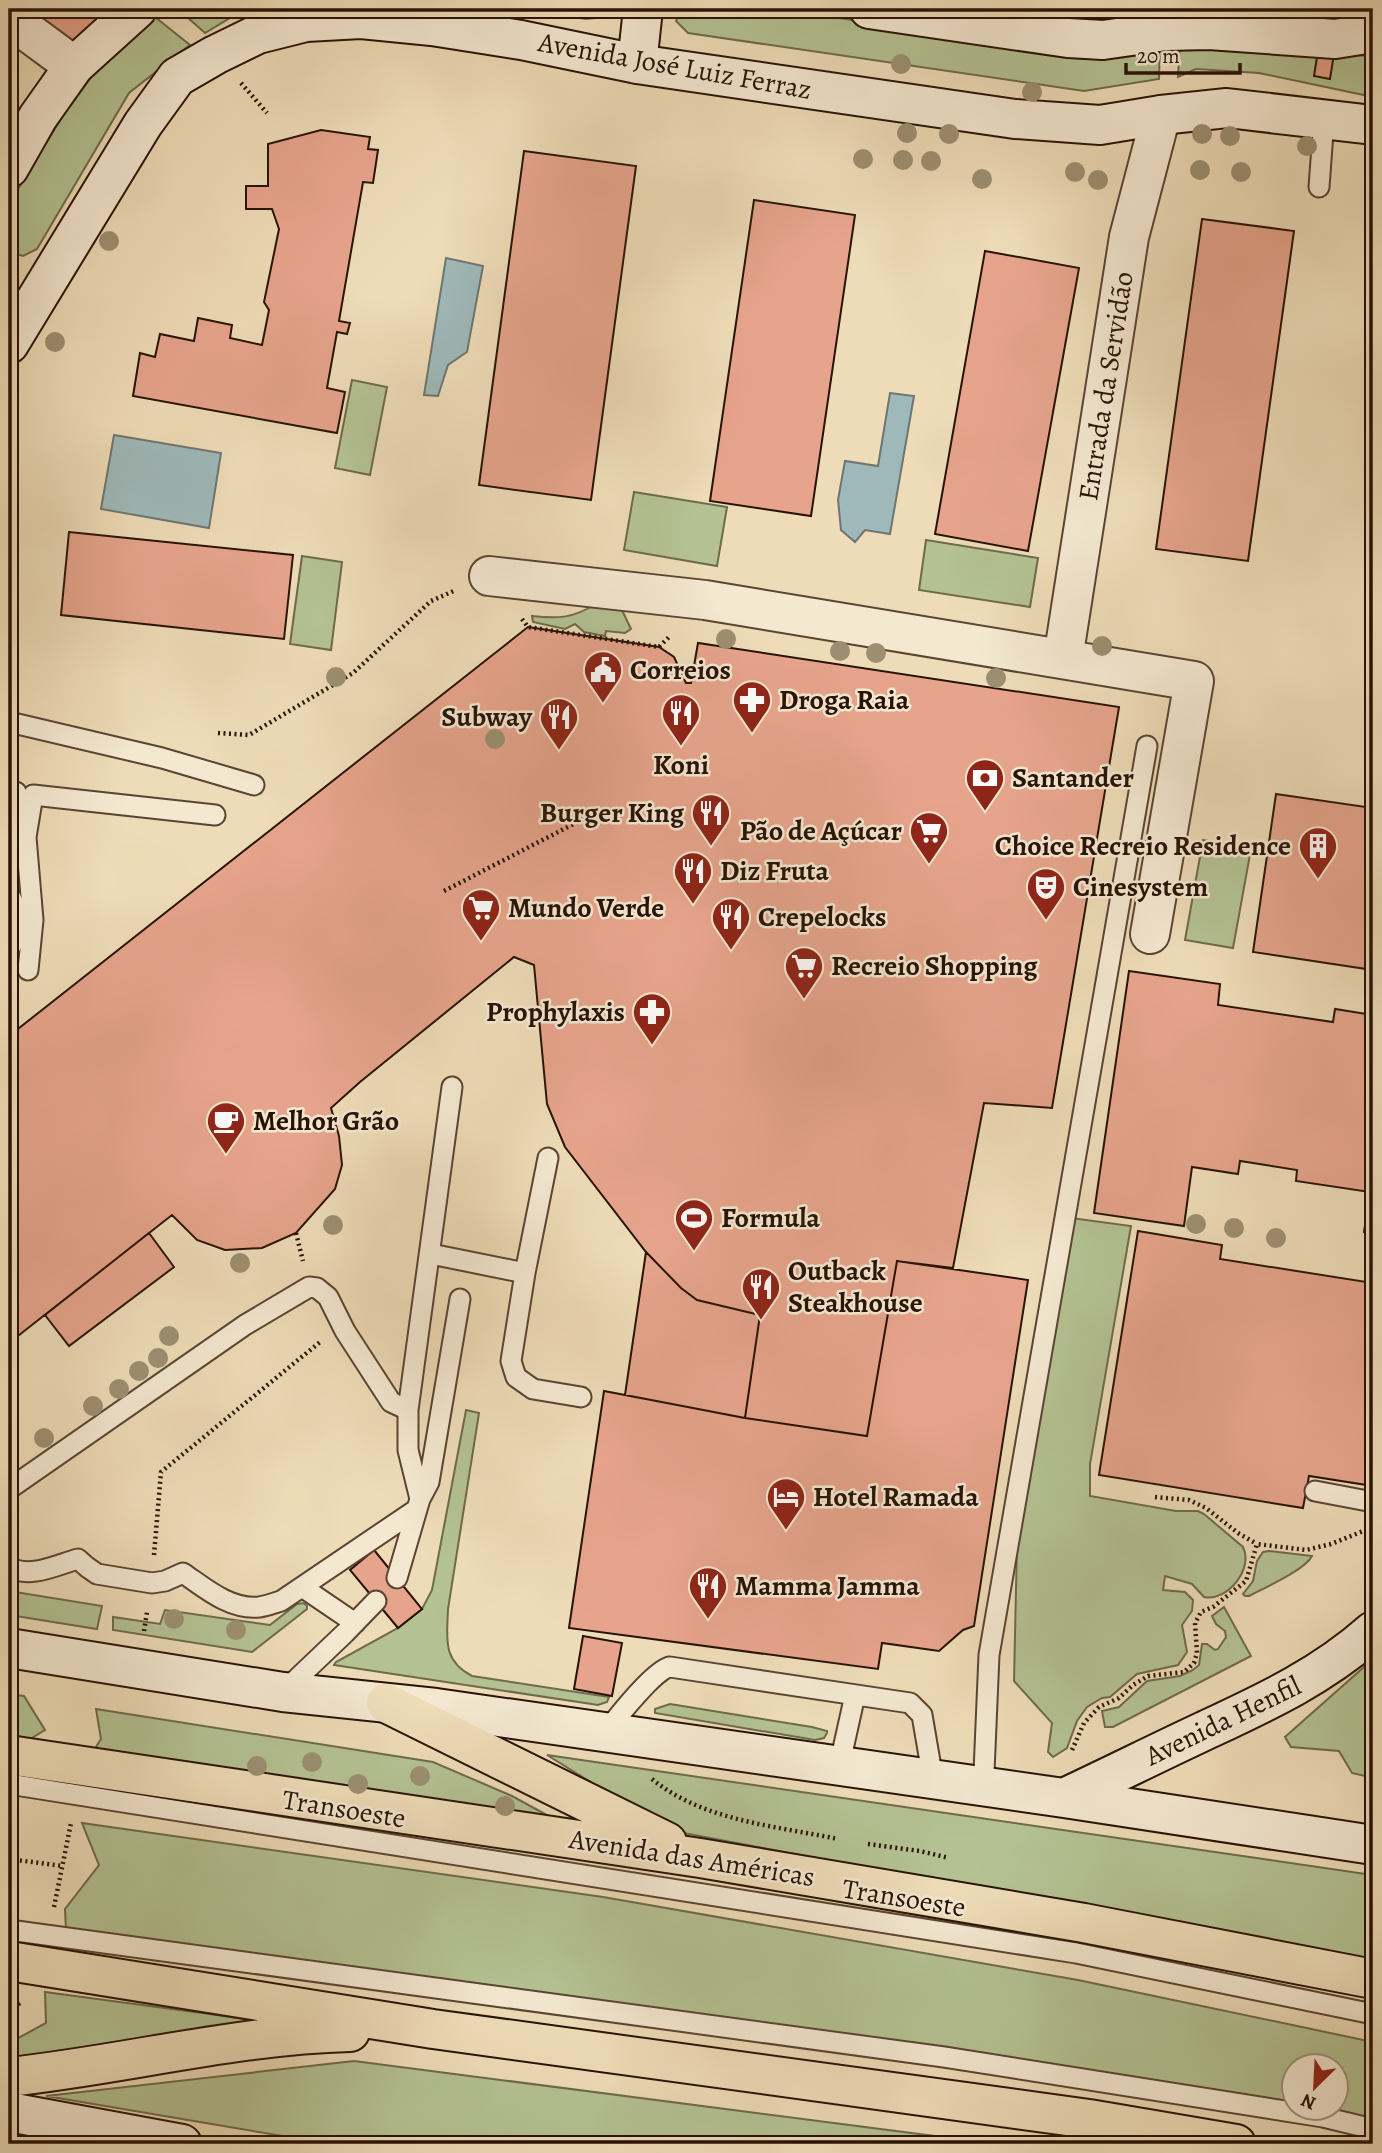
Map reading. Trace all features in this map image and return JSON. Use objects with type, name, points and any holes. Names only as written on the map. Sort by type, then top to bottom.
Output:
[{"type":"highway","points":[[386,1703],[700,1858]]},
{"type":"highway","name":"Avenida das Américas","points":[[9,1755],[700,1858],[1084,1923],[1373,1979]]},
{"type":"highway","points":[[9,1961],[433,2029],[1036,2111],[1236,2144]]},
{"type":"highway","points":[[9,2077],[301,2034],[433,2029]]},
{"type":"street","points":[[9,168],[38,117],[74,66],[137,9]]},
{"type":"street","points":[[637,64],[643,9]]},
{"type":"street","points":[[869,9],[1029,33],[1103,40],[1166,31],[1198,30],[1335,39],[1373,33]]},
{"type":"street","points":[[9,18],[74,66]]},
{"type":"street","name":"Avenida José Luiz Ferraz","points":[[9,344],[22,292],[177,77],[258,34],[306,22],[373,20],[432,26],[521,40],[637,64],[1015,119],[1100,125],[1227,108],[1373,125]]},
{"type":"street","name":"Entrada da Servidão","points":[[1063,659],[1132,218],[1161,116]]},
{"type":"street","points":[[489,576],[705,600],[1194,681],[1150,934]]},
{"type":"street","name":"Avenida Henfil","points":[[1064,1798],[1306,1681],[1352,1650],[1373,1631]]},
{"type":"street","points":[[9,1648],[283,1692],[436,1708],[1373,1845]]},
{"type":"street","points":[[9,2112],[182,2144]]},
{"type":"lane","points":[[1319,187],[1324,119]]},
{"type":"lane","points":[[9,722],[162,758],[254,785]]},
{"type":"lane","points":[[981,1786],[984,1772],[989,1655],[1146,746]]},
{"type":"lane","points":[[25,793],[215,816]]},
{"type":"lane","points":[[9,828],[25,793]]},
{"type":"lane","points":[[25,793],[33,920],[28,970]]},
{"type":"lane","points":[[9,893],[18,911],[16,933],[9,951]]},
{"type":"lane","points":[[419,1504],[408,1450],[408,1410],[452,1087]]},
{"type":"lane","points":[[548,1158],[511,1361],[516,1377],[533,1389],[581,1397]]},
{"type":"lane","points":[[431,1254],[525,1273]]},
{"type":"lane","points":[[9,1489],[245,1325],[309,1287],[317,1288],[328,1297],[345,1331],[391,1402],[408,1410]]},
{"type":"lane","points":[[397,1578],[419,1504],[429,1482],[460,1299]]},
{"type":"lane","points":[[1315,1491],[1373,1502]]},
{"type":"lane","points":[[9,1567],[18,1573],[29,1573],[78,1559],[97,1574],[152,1583],[183,1573],[218,1596],[236,1604],[258,1607],[281,1601],[419,1504]]},
{"type":"lane","points":[[302,1587],[355,1623]]},
{"type":"lane","points":[[283,1692],[376,1601]]},
{"type":"lane","points":[[606,1732],[664,1668],[670,1667],[910,1703],[922,1715],[933,1779]]},
{"type":"lane","points":[[839,1767],[855,1695]]},
{"type":"lane","name":"Transoeste","points":[[9,1784],[1076,1953],[1373,2014]]},
{"type":"lane","points":[[9,1930],[944,2057],[1323,2117],[1373,2129]]},
{"type":"path","points":[[218,733],[249,735],[354,674],[431,601],[489,576],[528,627],[659,647]]},
{"type":"path","points":[[444,891],[589,816]]},
{"type":"path","points":[[142,1642],[152,1583],[161,1472],[329,1334],[309,1287],[296,1233]]},
{"type":"path","points":[[1154,1496],[1189,1500],[1206,1508],[1238,1534],[1258,1544],[1283,1549],[1306,1550],[1358,1534],[1371,1527]]},
{"type":"path","points":[[1069,1756],[1084,1723],[1099,1707],[1119,1698],[1148,1676],[1184,1672],[1194,1663],[1195,1623],[1201,1612],[1213,1607],[1247,1581],[1258,1544]]},
{"type":"path","points":[[53,1912],[77,1794]]},
{"type":"path","points":[[9,1860],[63,1866]]},
{"type":"green space","points":[[178,9],[258,9],[235,15],[205,33]]},
{"type":"green space","points":[[517,9],[608,9],[605,17],[586,19]]},
{"type":"green space","points":[[681,9],[778,9],[1062,51],[1160,44],[1159,79],[1084,91],[688,33],[676,21]]},
{"type":"green space","points":[[1010,9],[1373,9],[1373,20],[1146,19]]},
{"type":"green space","points":[[155,17],[190,45],[129,93],[37,249],[23,256],[10,252],[9,209],[40,152],[103,61]]},
{"type":"green space","points":[[1180,42],[1296,47],[1373,57],[1373,97],[1259,73],[1196,69],[1178,77]]},
{"type":"green space","points":[[352,380],[387,387],[370,475],[335,468]]},
{"type":"green space","points":[[634,492],[727,507],[717,566],[624,550]]},
{"type":"green space","points":[[926,540],[1038,558],[1030,607],[919,590]]},
{"type":"green space","points":[[302,556],[342,562],[331,650],[290,644]]},
{"type":"green space","points":[[596,604],[622,610],[631,629],[625,633],[606,631],[605,636],[584,632],[575,624],[565,629],[533,622],[532,616],[566,616]]},
{"type":"green space","points":[[1203,840],[1251,849],[1233,948],[1185,940]]},
{"type":"green space","points":[[1071,1218],[1131,1226],[1090,1464],[1090,1496],[1176,1511],[1198,1511],[1243,1547],[1245,1565],[1242,1574],[1229,1589],[1213,1597],[1204,1597],[1192,1584],[1165,1576],[1163,1590],[1185,1592],[1193,1600],[1192,1611],[1182,1625],[1187,1652],[1178,1665],[1137,1674],[1110,1697],[1102,1698],[1087,1707],[1077,1721],[1067,1748],[1053,1757],[1048,1752],[1052,1723],[1014,1681],[1017,1543]]},
{"type":"green space","points":[[466,1410],[479,1413],[448,1609],[447,1639],[451,1656],[462,1670],[472,1676],[609,1697],[607,1702],[598,1705],[334,1665],[398,1628],[422,1609],[432,1590]]},
{"type":"green space","points":[[1263,1552],[1312,1556],[1293,1573],[1245,1596],[1243,1594],[1253,1581],[1257,1561]]},
{"type":"green space","points":[[9,1591],[102,1606],[97,1629],[9,1615]]},
{"type":"green space","points":[[304,1603],[307,1609],[252,1652],[113,1630],[113,1617],[160,1624],[165,1610],[270,1625],[297,1604]]},
{"type":"green space","points":[[1224,1607],[1251,1656],[1113,1727],[1105,1727],[1102,1711],[1119,1707],[1147,1681],[1180,1676],[1193,1670],[1199,1665],[1202,1644],[1218,1649],[1226,1637],[1225,1631],[1216,1624],[1212,1616]]},
{"type":"green space","points":[[1373,1659],[1373,1778],[1352,1773],[1339,1751],[1291,1747],[1285,1737]]},
{"type":"green space","points":[[9,1694],[24,1696],[45,1730],[17,1747],[9,1746]]},
{"type":"green space","points":[[670,1704],[812,1727],[827,1733],[824,1738],[815,1740],[655,1713],[655,1709]]},
{"type":"green space","points":[[96,1709],[433,1762],[512,1796],[576,1831],[89,1758],[101,1739]]},
{"type":"green space","points":[[547,1755],[1373,1875],[1373,1964],[668,1830]]},
{"type":"green space","points":[[82,1823],[603,1897],[1078,1980],[1373,2042],[1373,2120],[1350,2115],[1350,2052],[1280,2052],[1280,2102],[66,1931],[65,1909],[99,1865]]},
{"type":"green space","points":[[45,1992],[276,2023],[48,2056],[9,2056],[9,2043],[46,2023]]},
{"type":"green space","points":[[354,2061],[997,2144],[330,2144],[46,2096]]},
{"type":"water","points":[[446,258],[483,266],[467,352],[448,365],[438,396],[424,395]]},
{"type":"water","points":[[890,393],[914,396],[890,534],[865,530],[855,542],[841,530],[838,500],[845,461],[878,466]]},
{"type":"water","points":[[114,435],[221,453],[209,528],[101,509]]},
{"type":"building","points":[[32,9],[118,9],[71,43]]},
{"type":"building","points":[[1318,51],[1334,54],[1330,79],[1314,76]]},
{"type":"building","points":[[321,130],[370,137],[368,149],[378,150],[373,183],[363,182],[339,321],[350,323],[347,334],[337,332],[327,388],[345,392],[337,433],[133,396],[140,353],[155,357],[160,334],[194,341],[198,318],[232,325],[230,338],[262,345],[269,310],[264,302],[279,229],[272,209],[246,209],[246,186],[268,186],[268,144]]},
{"type":"building","points":[[524,151],[636,166],[591,500],[479,485]]},
{"type":"building","points":[[754,200],[855,215],[811,516],[710,501]]},
{"type":"building","points":[[1202,219],[1294,231],[1248,561],[1156,549]]},
{"type":"building","points":[[985,251],[1079,268],[1028,551],[935,534]]},
{"type":"building","points":[[69,532],[293,555],[284,639],[61,615]]},
{"type":"building","name":"Recreio Shopping","points":[[528,627],[659,647],[674,657],[686,683],[691,683],[698,643],[1119,707],[1052,1108],[984,1103],[953,1268],[897,1261],[867,1436],[745,1418],[760,1315],[697,1300],[681,1288],[646,1252],[565,1147],[547,1104],[534,965],[514,957],[331,1108],[339,1136],[342,1165],[335,1189],[296,1233],[262,1248],[225,1250],[197,1240],[172,1215],[9,1343],[9,1036]]},
{"type":"building","name":"Choice Recreio Residence","points":[[1276,794],[1373,808],[1373,970],[1253,952]]},
{"type":"building","points":[[1129,971],[1220,984],[1218,1005],[1333,1022],[1335,1009],[1373,1015],[1373,1234],[1364,1232],[1370,1192],[1296,1181],[1297,1170],[1240,1161],[1238,1174],[1192,1167],[1184,1226],[1094,1213]]},
{"type":"building","points":[[1138,1231],[1222,1245],[1220,1259],[1373,1283],[1373,1486],[1309,1476],[1303,1508],[1099,1475]]},
{"type":"building","points":[[149,1233],[174,1267],[69,1346],[45,1315]]},
{"type":"building","points":[[646,1252],[681,1288],[697,1300],[760,1315],[745,1418],[625,1395]]},
{"type":"building","name":"Hotel Ramada","points":[[897,1261],[1028,1280],[974,1626],[963,1630],[939,1651],[882,1643],[878,1669],[569,1628],[604,1391],[745,1418],[867,1436]]},
{"type":"building","points":[[374,1550],[422,1609],[398,1628],[350,1570]]},
{"type":"building","points":[[583,1636],[622,1643],[612,1696],[574,1689]]},
{"type":"place","name":"Correios","points":[[603,704]]},
{"type":"place","name":"Droga Raia","points":[[752,734]]},
{"type":"place","name":"Koni","points":[[681,747]]},
{"type":"place","name":"Subway","points":[[559,751]]},
{"type":"place","name":"Santander","points":[[985,812]]},
{"type":"place","name":"Burger King","points":[[711,847]]},
{"type":"place","name":"Pão de Açúcar","points":[[929,865]]},
{"type":"place","name":"Choice Recreio Residence","points":[[1318,880]]},
{"type":"place","name":"Diz Fruta","points":[[693,905]]},
{"type":"place","name":"Cinesystem","points":[[1046,921]]},
{"type":"place","name":"Mundo Verde","points":[[481,942]]},
{"type":"place","name":"Crepelocks","points":[[731,951]]},
{"type":"place","name":"Recreio Shopping","points":[[804,1000]]},
{"type":"place","name":"Prophylaxis","points":[[652,1046]]},
{"type":"place","name":"Melhor Grão","points":[[226,1155]]},
{"type":"place","name":"Formula","points":[[694,1252]]},
{"type":"place","name":"Outback Steakhouse","points":[[761,1321]]},
{"type":"place","name":"Hotel Ramada","points":[[786,1531]]},
{"type":"place","name":"Mamma Jamma","points":[[708,1620]]}]
